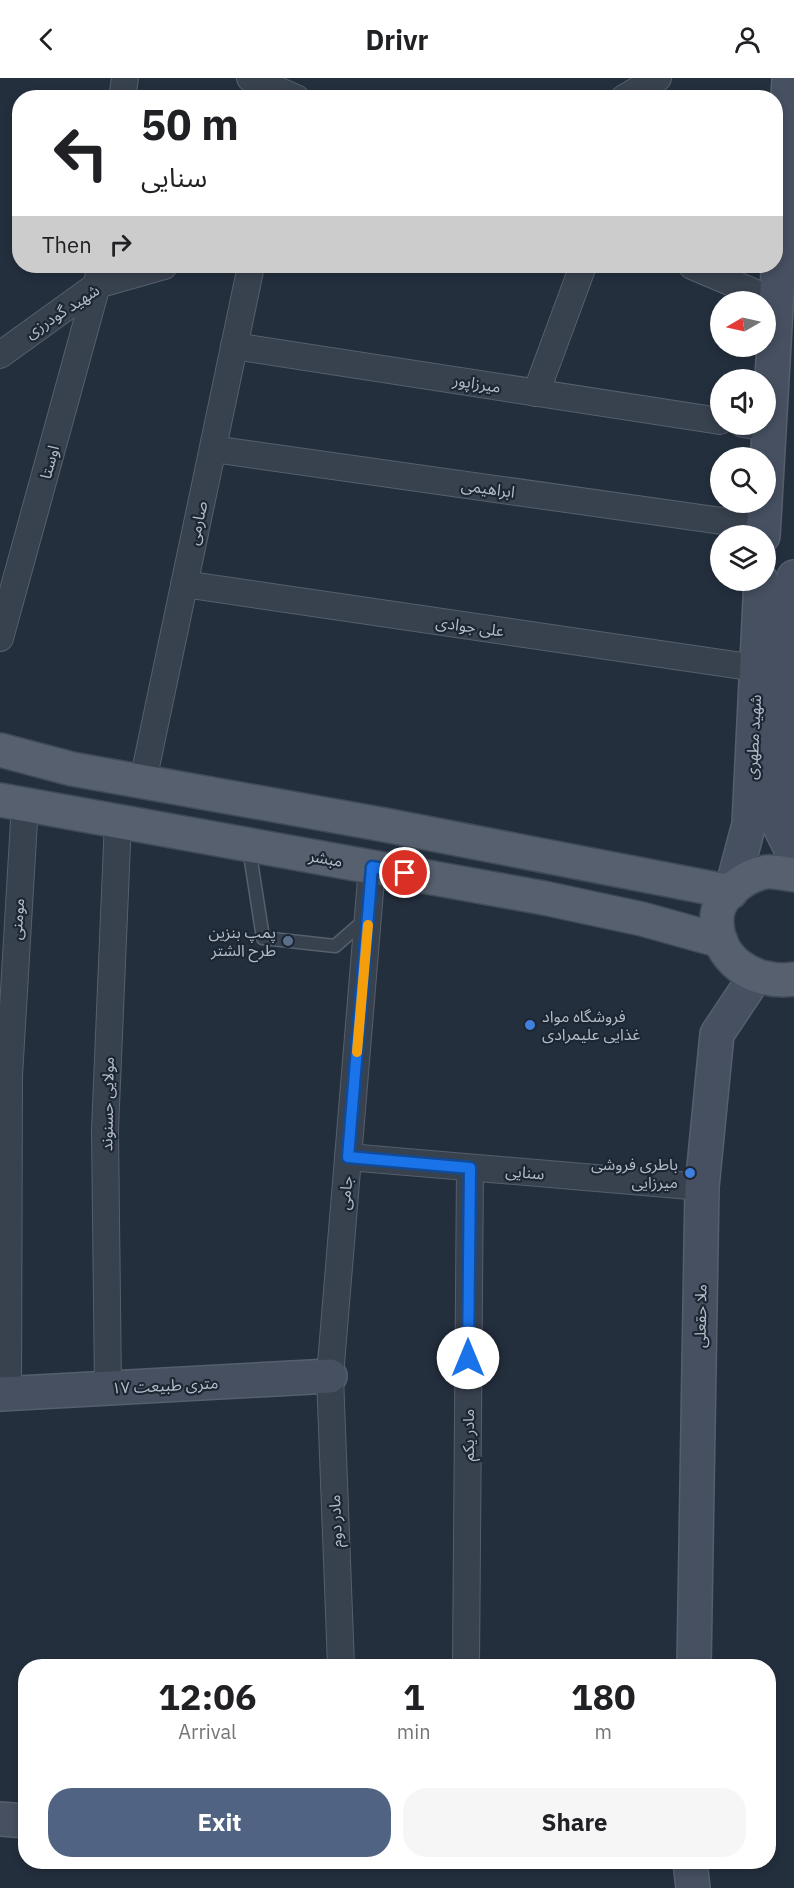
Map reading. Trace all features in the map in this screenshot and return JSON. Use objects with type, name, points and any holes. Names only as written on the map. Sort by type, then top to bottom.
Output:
[{"type":"main road","points":[[0,750],[72,769],[731,892]]},
{"type":"main road","name":"مبشر","points":[[12,802],[555,900],[642,919],[721,941]]},
{"type":"main road","points":[[794,875],[766,872],[736,885],[717,915],[721,941],[732,962],[755,977],[780,981],[794,980]]},
{"type":"street","points":[[250,78],[277,90]]},
{"type":"street","points":[[638,90],[658,78]]},
{"type":"street","points":[[783,190],[789,78]]},
{"type":"street","name":"صارمی","points":[[143,781],[250,273]]},
{"type":"street","points":[[536,393],[580,273]]},
{"type":"street","points":[[709,273],[777,302]]},
{"type":"street","points":[[766,369],[777,302],[779,273]]},
{"type":"street","name":"شهید گودرزی","points":[[0,355],[98,275]]},
{"type":"street","name":"اوستا","points":[[0,638],[98,275]]},
{"type":"street","name":"میرزاپور","points":[[234,346],[710,419]]},
{"type":"street","points":[[757,435],[764,517]]},
{"type":"street","name":"ابراهیمی","points":[[213,449],[764,517]]},
{"type":"street","name":"شهید مطهری","points":[[794,577],[778,823],[794,855]]},
{"type":"street","name":"علی جوادی","points":[[184,584],[756,668]]},
{"type":"street","name":"شهید مطهری","points":[[731,892],[749,824],[760,591]]},
{"type":"street","name":"مومنی","points":[[4,1394],[12,802]]},
{"type":"street","name":"مولایی حسنوند","points":[[108,1388],[105,1130],[118,820]]},
{"type":"street","name":"جامی","points":[[330,1376],[372,867]]},
{"type":"street","name":"ملا حقعلی","points":[[694,1659],[702,1187],[717,1034],[755,977]]},
{"type":"street","name":"سنایی","points":[[348,1157],[702,1187]]},
{"type":"street","name":"مادر یکم","points":[[466,1659],[470,1168]]},
{"type":"street","name":"۱۷ متری طبیعت","points":[[4,1394],[330,1376]]},
{"type":"street","name":"مادر دوم","points":[[330,1376],[341,1659]]},
{"type":"street","points":[[0,1819],[18,1820]]},
{"type":"street","points":[[691,1869],[693,1888]]},
{"type":"lane","points":[[249,844],[262,938],[335,946],[368,917]]},
{"type":"slow traffic","points":[[357,1052],[368,925]]},
{"type":"place","name":"پمپ بنزین طرح الشتر","points":[[288,941]]},
{"type":"place","name":"فروشگاه مواد غذایی علیمرادی","points":[[530,1025]]},
{"type":"place","name":"باطری فروشی میرزایی","points":[[690,1173]]},
{"type":"route","points":[[405,873],[372,867],[348,1157],[470,1168],[468,1358]]}]
